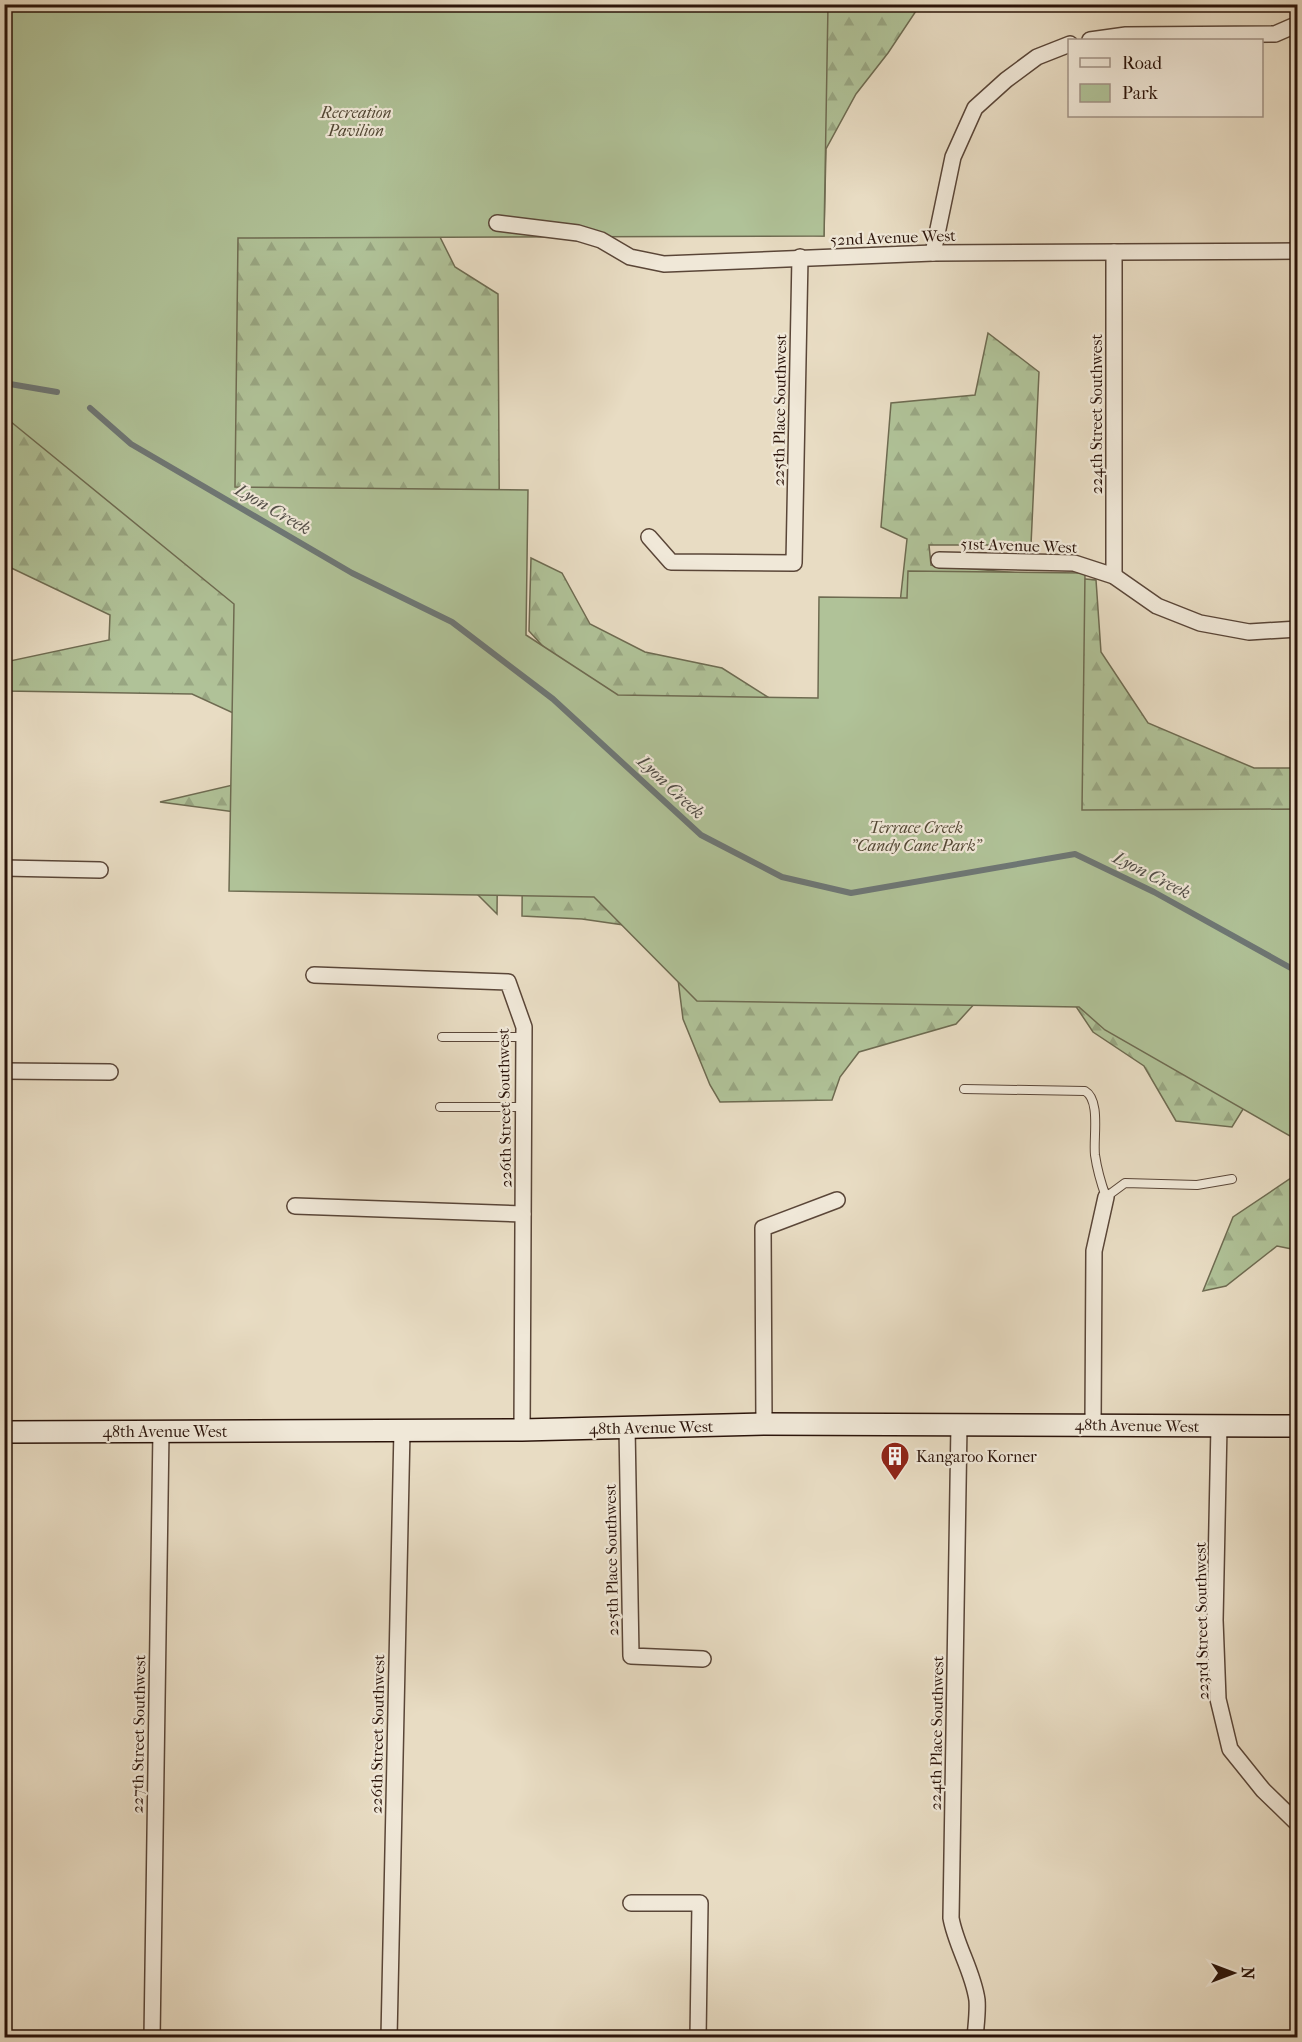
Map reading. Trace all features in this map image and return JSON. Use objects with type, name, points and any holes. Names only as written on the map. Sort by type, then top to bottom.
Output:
[{"type":"main road","name":"48th Avenue West","points":[[4,1432],[522,1430],[764,1424],[1298,1426]]},
{"type":"street","points":[[1097,39],[1126,35],[1275,34],[1298,24]]},
{"type":"street","points":[[933,253],[953,157],[975,108],[1006,80],[1037,57],[1068,45]]},
{"type":"street","name":"52nd Avenue West","points":[[497,223],[578,233],[601,240],[630,257],[664,264],[933,253],[1298,251]]},
{"type":"street","name":"224th Street Southwest","points":[[1114,252],[1114,576]]},
{"type":"street","name":"225th Place Southwest","points":[[650,537],[671,562],[794,563],[800,258]]},
{"type":"street","name":"51st Avenue West","points":[[939,560],[1074,563],[1114,576],[1157,606],[1200,623],[1249,632],[1298,628]]},
{"type":"street","points":[[4,868],[100,870]]},
{"type":"street","name":"226th Street Southwest","points":[[314,975],[508,982],[524,1027],[522,1430]]},
{"type":"street","points":[[4,1071],[110,1072]]},
{"type":"street","points":[[1093,1425],[1094,1251],[1106,1197]]},
{"type":"street","points":[[764,1424],[763,1228],[837,1200]]},
{"type":"street","points":[[295,1206],[523,1214]]},
{"type":"street","name":"224th Place Southwest","points":[[959,1425],[951,1918],[953,1932],[973,1984],[977,2001],[975,2037]]},
{"type":"street","name":"223rd Street Southwest","points":[[1219,1426],[1215,1620],[1218,1699],[1230,1749],[1263,1790],[1298,1824]]},
{"type":"street","name":"225th Place Southwest","points":[[627,1427],[630,1656],[703,1659]]},
{"type":"street","name":"226th Street Southwest","points":[[389,2037],[402,1430]]},
{"type":"street","name":"227th Street Southwest","points":[[152,2037],[161,1431]]},
{"type":"street","points":[[632,1903],[700,1903],[698,2037]]},
{"type":"lane","points":[[442,1037],[524,1037]]},
{"type":"lane","points":[[964,1089],[1085,1091],[1089,1094],[1094,1110],[1094,1153],[1106,1197],[1125,1183],[1197,1185],[1232,1179]]},
{"type":"lane","points":[[440,1107],[523,1107]]},
{"type":"green space","name":"Terrace Creek \"Candy Cane Park\"","points":[[4,5],[828,5],[824,236],[238,238],[235,487],[528,490],[526,635],[618,695],[818,698],[819,597],[907,598],[908,571],[1085,573],[1082,810],[1297,809],[1297,1140],[1105,1030],[1079,1007],[697,1001],[594,897],[229,891],[234,604],[5,417]]},
{"type":"green space","name":"Recreation Pavilion","points":[[408,5],[920,5],[888,53],[856,94],[826,149],[824,236],[427,211],[455,267],[498,294],[500,618],[497,914],[446,863],[265,816],[160,802],[246,782],[242,717],[192,694],[5,691],[5,662],[109,640],[110,615],[5,565],[5,115]]},
{"type":"green space","points":[[988,333],[1039,372],[1031,545],[929,545],[931,565],[1096,580],[1101,652],[1148,723],[1254,768],[1297,768],[1297,1110],[1258,1085],[1232,1127],[1176,1121],[1144,1066],[1093,1032],[1073,1002],[977,1001],[956,1024],[859,1052],[840,1077],[832,1100],[720,1102],[710,1085],[683,1019],[672,932],[582,919],[522,916],[524,652],[560,665],[529,631],[531,558],[562,573],[590,624],[645,652],[722,668],[774,701],[822,704],[900,603],[907,539],[881,527],[891,403],[975,395]]},
{"type":"green space","points":[[1297,1174],[1297,1250],[1277,1246],[1226,1286],[1203,1291],[1233,1217]]},
{"type":"waterway","name":"Lyon Creek","points":[[4,383],[57,392]]},
{"type":"waterway","name":"Lyon Creek","points":[[90,408],[131,444],[352,573],[452,622],[553,699],[701,835],[782,877],[851,893],[1075,854],[1154,892],[1298,972]]},
{"type":"place","name":"Kangaroo Korner","points":[[895,1482]]}]
